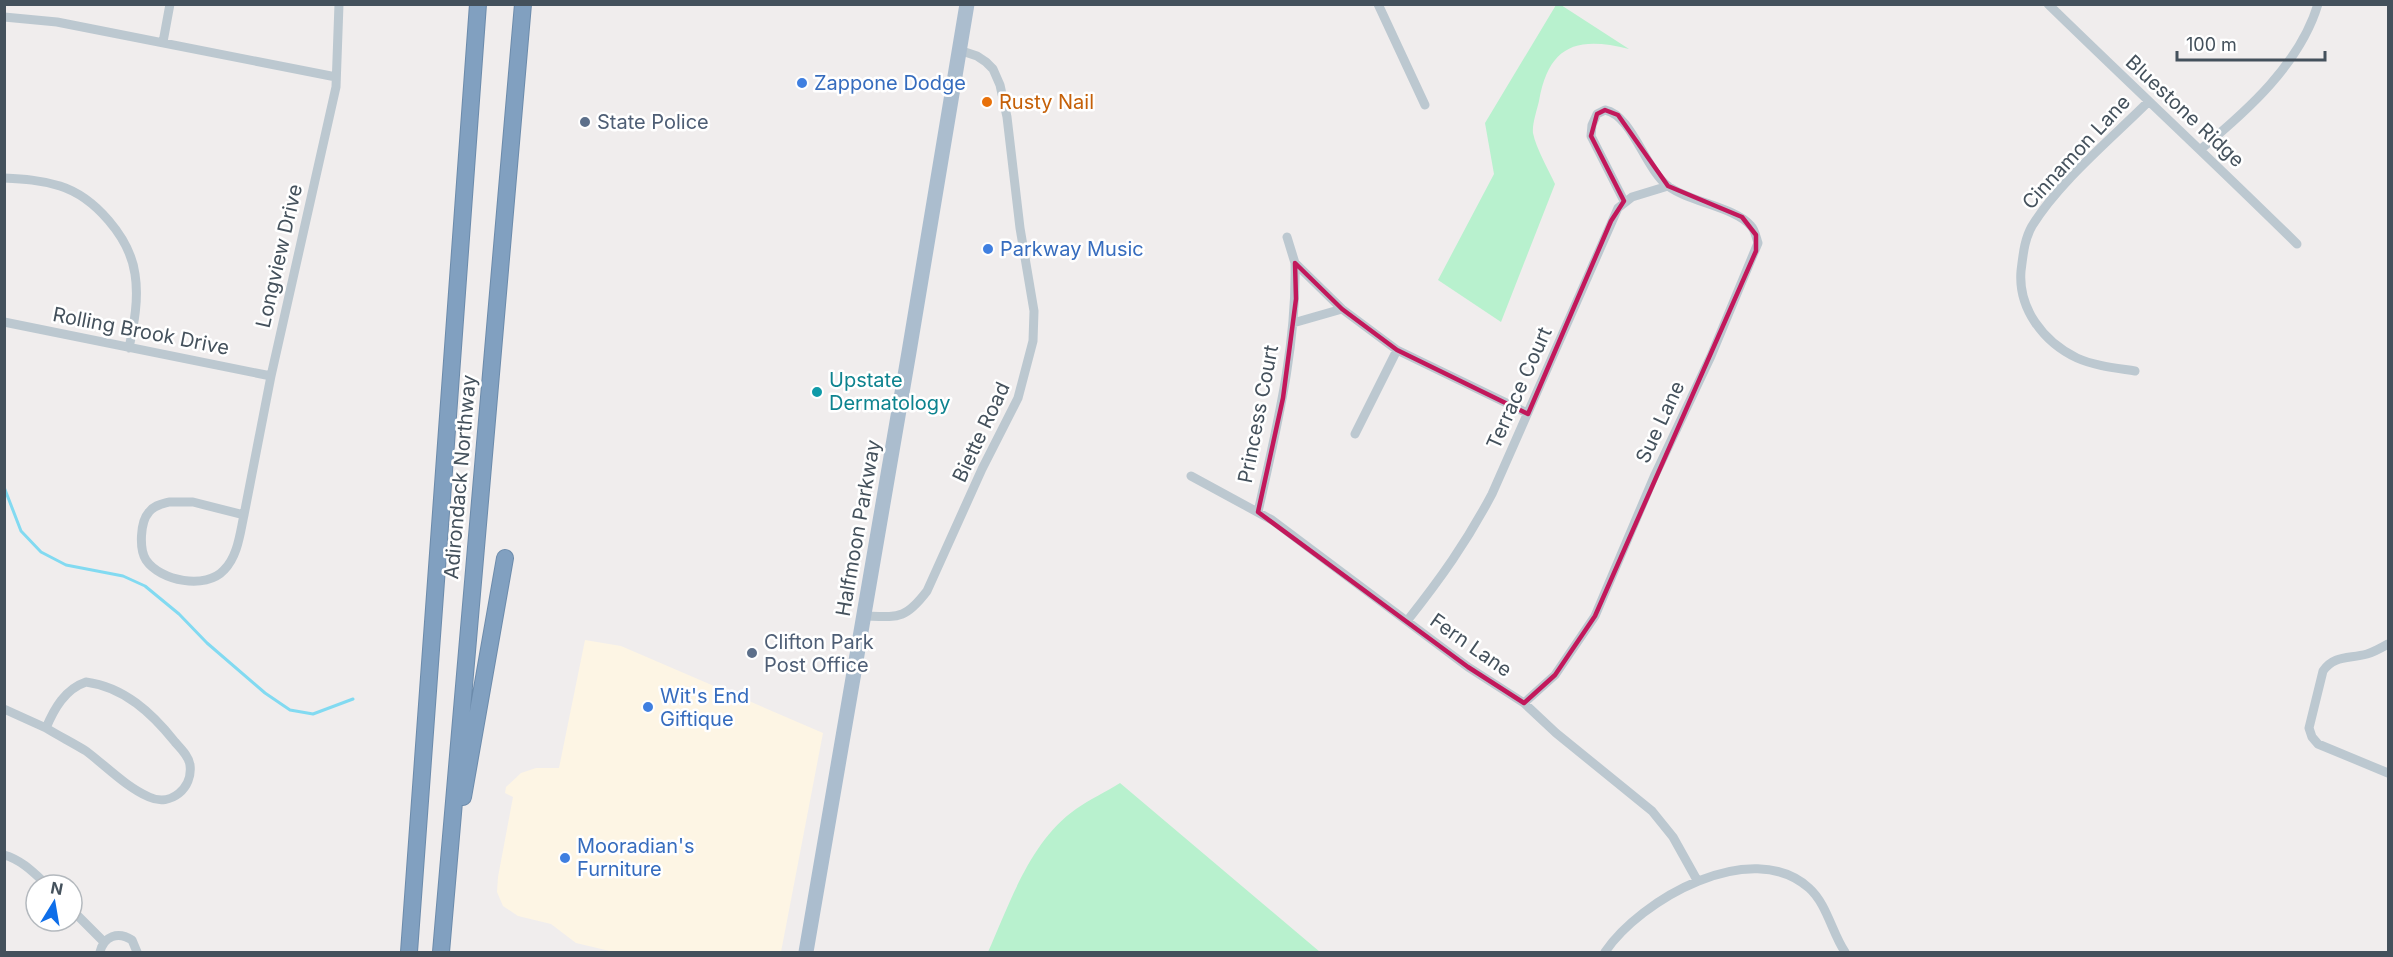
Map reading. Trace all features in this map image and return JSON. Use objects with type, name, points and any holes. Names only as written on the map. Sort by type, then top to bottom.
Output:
[{"type":"highway","name":"Adirondack Northway","points":[[410,952],[478,4]]},
{"type":"highway","name":"Adirondack Northway","points":[[441,952],[523,4]]},
{"type":"highway","points":[[444,902],[505,558]]},
{"type":"main road","name":"Halfmoon Parkway","points":[[806,952],[967,4]]},
{"type":"street","points":[[163,42],[170,4]]},
{"type":"street","name":"Longview Drive","points":[[244,515],[193,502],[169,502],[158,505],[146,515],[142,550],[145,559],[153,568],[172,578],[202,580],[216,577],[223,572],[238,543],[244,515],[271,376],[336,87],[339,4]]},
{"type":"street","points":[[1378,4],[1425,105]]},
{"type":"street","name":"Bluestone Ridge","points":[[2048,4],[2297,244]]},
{"type":"street","points":[[2201,149],[2239,117],[2282,68],[2311,25],[2318,4]]},
{"type":"street","points":[[4,17],[57,22],[336,76]]},
{"type":"street","name":"Biette Road","points":[[864,616],[903,615],[916,606],[927,591],[982,469],[1018,398],[1033,341],[1034,311],[1020,228],[1007,117],[1000,86],[993,69],[986,62],[977,56],[959,50]]},
{"type":"street","name":"Cinnamon Lane","points":[[2135,371],[2099,365],[2076,358],[2055,344],[2034,322],[2024,302],[2020,283],[2023,249],[2031,228],[2074,176],[2148,102]]},
{"type":"street","points":[[1605,110],[1618,115],[1657,174],[1668,186],[1647,191],[1624,201],[1591,136],[1596,114],[1605,110]]},
{"type":"street","points":[[4,178],[33,179],[61,186],[80,195],[118,233],[131,258],[135,274],[136,314],[129,348]]},
{"type":"street","name":"Sue Lane","points":[[1524,703],[1555,675],[1595,616],[1654,477],[1711,356],[1756,251],[1758,243],[1756,235],[1752,226],[1742,218],[1668,186]]},
{"type":"street","name":"Terrace Court","points":[[1407,621],[1469,538],[1492,494],[1611,221],[1624,201]]},
{"type":"street","name":"Princess Court","points":[[1258,512],[1283,398],[1296,299],[1295,263],[1287,237]]},
{"type":"street","name":"Princess Court","points":[[1295,263],[1342,309],[1397,350],[1527,413]]},
{"type":"street","name":"Princess Court","points":[[1293,323],[1342,309]]},
{"type":"street","name":"Rolling Brook Drive","points":[[4,322],[271,376]]},
{"type":"street","points":[[1355,434],[1397,350]]},
{"type":"street","name":"Fern Lane","points":[[1191,476],[1272,520],[1468,667],[1524,703],[1652,811],[1673,837],[1697,880]]},
{"type":"street","points":[[2388,644],[2372,653],[2334,659],[2328,663],[2323,671],[2309,728],[2312,738],[2318,744],[2388,773]]},
{"type":"street","points":[[4,709],[46,728],[85,751],[149,797],[164,801],[173,799],[187,780],[190,765],[186,755],[165,729],[146,710],[110,687],[86,682],[80,684],[68,693],[54,711],[46,728]]},
{"type":"street","points":[[4,855],[13,857],[35,873]]},
{"type":"street","points":[[1605,952],[1622,930],[1648,909],[1697,880],[1742,868],[1766,869],[1797,879],[1810,888],[1818,898],[1843,950],[1831,952]]},
{"type":"street","points":[[84,922],[104,942]]},
{"type":"street","points":[[100,952],[104,942],[115,935],[127,937],[135,945],[137,952]]},
{"type":"highlighted area","points":[[1605,110],[1618,115],[1668,186],[1742,217],[1756,235],[1756,251],[1595,616],[1555,675],[1524,703],[1468,667],[1258,512],[1283,398],[1296,299],[1295,263],[1342,309],[1397,350],[1528,414],[1611,221],[1624,201],[1591,136],[1597,114]]},
{"type":"shaded area","points":[[585,640],[621,646],[823,733],[781,952],[614,952],[576,943],[551,924],[518,916],[503,906],[497,892],[498,877],[513,797],[505,793],[506,787],[521,773],[536,768],[559,768]]},
{"type":"green space","points":[[1556,5],[1561,5],[1629,49],[1611,45],[1580,45],[1568,49],[1550,67],[1544,82],[1533,133],[1539,152],[1555,184],[1501,322],[1438,280],[1494,174],[1485,123]]},
{"type":"green space","points":[[1120,783],[1320,952],[988,952],[1023,874],[1046,838],[1076,809]]},
{"type":"waterway","points":[[4,487],[21,531],[41,552],[66,565],[123,576],[145,586],[265,693],[290,710],[313,714],[353,699]]},
{"type":"place","name":"Zappone Dodge","points":[[802,83]]},
{"type":"place","name":"Rusty Nail","points":[[987,102]]},
{"type":"place","name":"State Police","points":[[585,122]]},
{"type":"place","name":"Parkway Music","points":[[988,249]]},
{"type":"place","name":"Upstate Dermatology","points":[[817,392]]},
{"type":"place","name":"Clifton Park Post Office","points":[[752,653]]},
{"type":"place","name":"Wit's End Giftique","points":[[648,707]]},
{"type":"place","name":"Mooradian's Furniture","points":[[565,858]]}]
